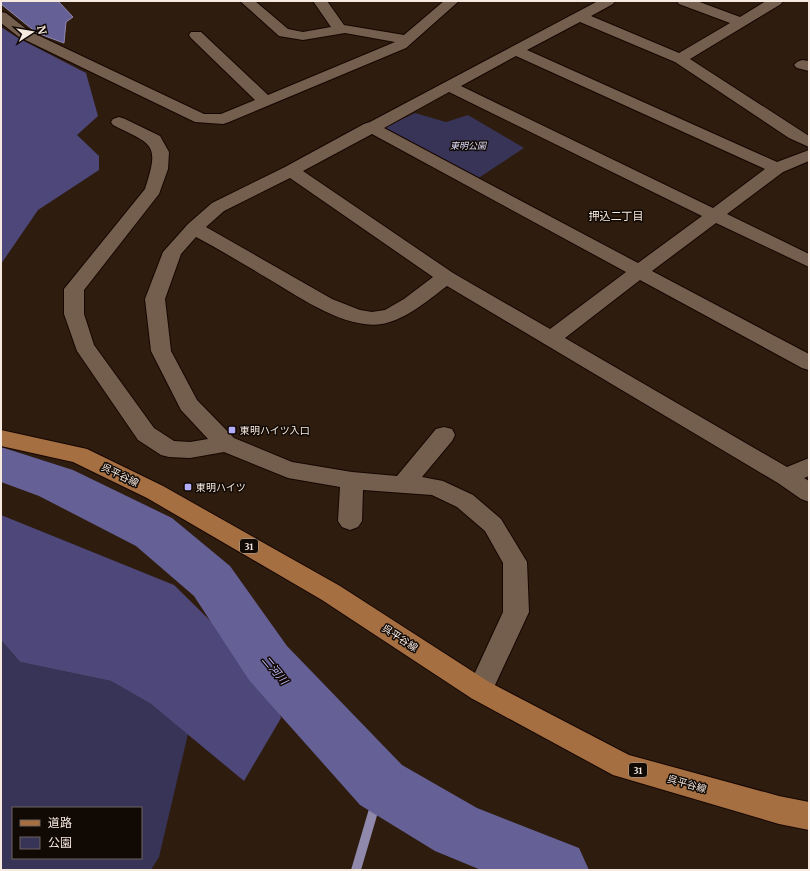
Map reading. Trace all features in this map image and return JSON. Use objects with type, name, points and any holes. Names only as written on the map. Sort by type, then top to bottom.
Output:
[{"type":"main road","name":"呉平谷線","points":[[1,438],[79,455],[155,492],[331,593],[480,690],[622,766],[779,810],[809,816]]},
{"type":"street","points":[[247,1],[284,33],[303,36],[340,30],[380,34],[408,40]]},
{"type":"street","points":[[320,1],[340,30]]},
{"type":"street","points":[[1,16],[24,34],[201,119],[223,119],[386,52],[408,40],[452,1]]},
{"type":"street","points":[[480,690],[516,612],[515,562],[493,525],[465,501],[435,487],[352,481],[288,470],[226,444],[189,405],[161,351],[155,298],[172,252],[194,228],[218,207],[291,171],[370,127],[608,1]]},
{"type":"street","points":[[684,1],[740,22]]},
{"type":"street","points":[[680,59],[776,1]]},
{"type":"street","points":[[579,16],[680,59],[795,135],[809,142]]},
{"type":"street","points":[[196,35],[266,102]]},
{"type":"street","points":[[516,50],[777,168]]},
{"type":"street","points":[[448,86],[809,261]]},
{"type":"street","points":[[119,122],[154,139],[161,152],[160,169],[153,190],[74,289],[74,314],[84,346],[146,434],[170,449],[190,450],[226,444]]},
{"type":"street","points":[[370,127],[809,363]]},
{"type":"street","points":[[551,338],[777,168],[809,154]]},
{"type":"street","points":[[291,171],[446,277],[786,477],[809,493]]},
{"type":"street","points":[[194,228],[325,303],[347,312],[371,318],[392,316],[446,277]]},
{"type":"street","points":[[403,484],[444,435]]},
{"type":"street","points":[[786,477],[809,466]]},
{"type":"street","points":[[350,521],[352,481]]},
{"type":"green space","name":"東明公園","points":[[415,113],[446,122],[468,115],[524,148],[477,179],[384,128]]},
{"type":"green space","points":[[1,640],[20,662],[111,681],[151,704],[188,734],[159,857],[151,870],[1,870]]},
{"type":"shaded area","points":[[1,1],[58,1],[73,17],[66,22],[64,43],[37,33],[1,4]]},
{"type":"shaded area","points":[[1,27],[18,38],[86,73],[98,116],[77,135],[99,156],[99,170],[38,210],[1,264]]},
{"type":"shaded area","points":[[1,515],[174,585],[237,647],[273,691],[281,718],[244,781],[151,704],[111,681],[20,662],[1,640]]},
{"type":"waterway","name":"二河川","points":[[1,464],[56,483],[154,532],[212,581],[268,663],[381,785],[457,830],[557,870]]},
{"type":"waterway","points":[[356,870],[381,785]]},
{"type":"place","name":"東明ハイツ入口","points":[[232,430]]},
{"type":"place","name":"東明ハイツ","points":[[188,487]]},
{"type":"district","name":"押込二丁目","points":[[616,216]]}]
